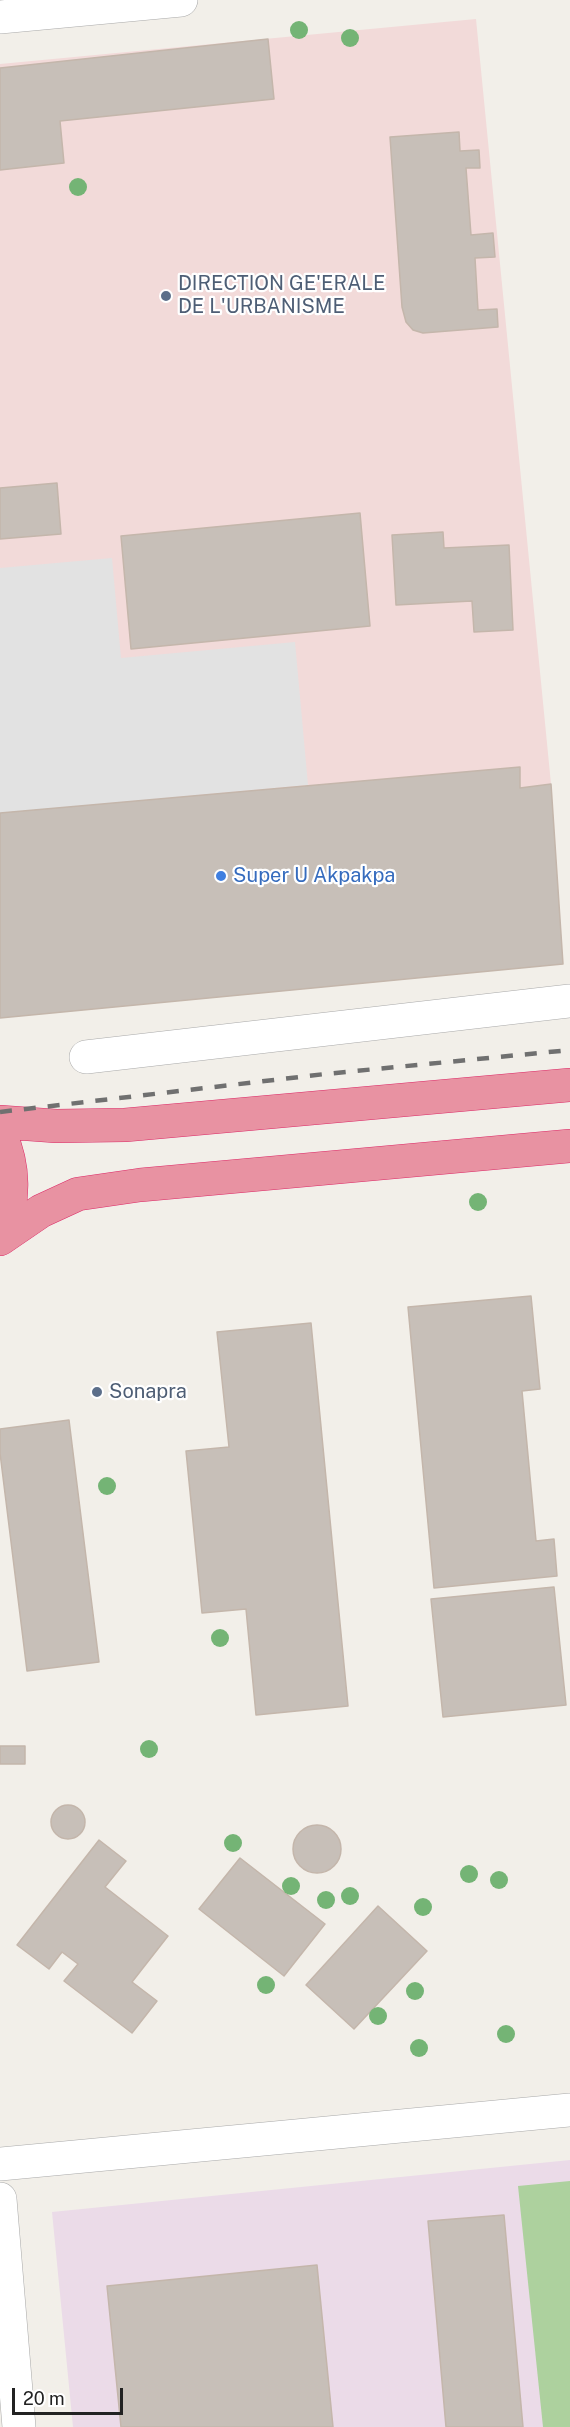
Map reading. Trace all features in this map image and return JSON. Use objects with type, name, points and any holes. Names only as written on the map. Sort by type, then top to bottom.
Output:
[{"type":"highway","points":[[0,1122],[56,1126],[125,1125],[570,1085]]},
{"type":"highway","points":[[0,1134],[9,1162],[11,1178],[8,1211],[0,1233]]},
{"type":"highway","points":[[0,1239],[41,1211],[78,1194],[140,1185],[570,1146]]},
{"type":"street","points":[[0,17],[181,0]]},
{"type":"street","points":[[87,1057],[570,1001]]},
{"type":"street","points":[[0,2164],[570,2110]]},
{"type":"street","points":[[0,2199],[19,2427]]},
{"type":"shaded area","points":[[476,19],[551,784],[563,964],[0,1018],[0,64]]},
{"type":"shaded area","points":[[112,558],[121,658],[295,642],[308,785],[0,813],[0,568]]},
{"type":"shaded area","points":[[570,2160],[570,2427],[73,2427],[52,2212]]},
{"type":"green space","points":[[570,2181],[570,2427],[543,2427],[518,2186]]},
{"type":"building","points":[[268,39],[274,99],[60,121],[64,163],[0,170],[0,68]]},
{"type":"building","points":[[459,132],[460,151],[479,150],[480,168],[466,168],[471,235],[493,233],[495,257],[475,258],[478,310],[497,309],[498,327],[423,333],[413,330],[406,322],[402,307],[390,137]]},
{"type":"building","points":[[57,483],[61,534],[0,539],[0,488]]},
{"type":"building","points":[[360,513],[370,626],[131,649],[121,536]]},
{"type":"building","points":[[443,532],[444,548],[509,545],[513,630],[474,632],[472,601],[396,605],[392,535]]},
{"type":"building","points":[[520,767],[520,788],[551,784],[563,964],[0,1018],[0,813]]},
{"type":"building","points":[[531,1296],[540,1389],[522,1391],[536,1541],[554,1539],[557,1576],[434,1588],[408,1307]]},
{"type":"building","points":[[311,1323],[348,1706],[256,1715],[246,1609],[202,1613],[186,1451],[229,1447],[217,1332]]},
{"type":"building","points":[[69,1420],[99,1662],[27,1671],[0,1453],[0,1429]]},
{"type":"building","points":[[554,1587],[566,1705],[443,1717],[431,1599]]},
{"type":"building","points":[[0,1746],[25,1746],[25,1764],[0,1764]]},
{"type":"building","points":[[68,1805],[80,1810],[85,1822],[80,1834],[68,1839],[56,1834],[51,1822],[56,1810]]},
{"type":"building","points":[[312,1825],[322,1825],[337,1835],[341,1849],[337,1863],[331,1869],[322,1873],[312,1873],[297,1863],[293,1854],[293,1844],[303,1829]]},
{"type":"building","points":[[99,1840],[126,1861],[105,1887],[168,1936],[132,1982],[157,2001],[132,2033],[64,1981],[78,1964],[62,1952],[49,1969],[17,1945]]},
{"type":"building","points":[[240,1858],[325,1924],[284,1976],[199,1909]]},
{"type":"building","points":[[378,1906],[427,1951],[354,2029],[306,1985]]},
{"type":"building","points":[[504,2215],[523,2427],[446,2427],[428,2221]]},
{"type":"building","points":[[317,2265],[333,2427],[121,2427],[107,2286]]},
{"type":"railway","points":[[0,1112],[325,1074],[570,1050]]},
{"type":"place","name":"DIRECTION GE'ERALE DE L'URBANISME","points":[[166,296]]},
{"type":"place","name":"Super U Akpakpa","points":[[221,876]]},
{"type":"place","name":"Sonapra","points":[[97,1392]]}]
